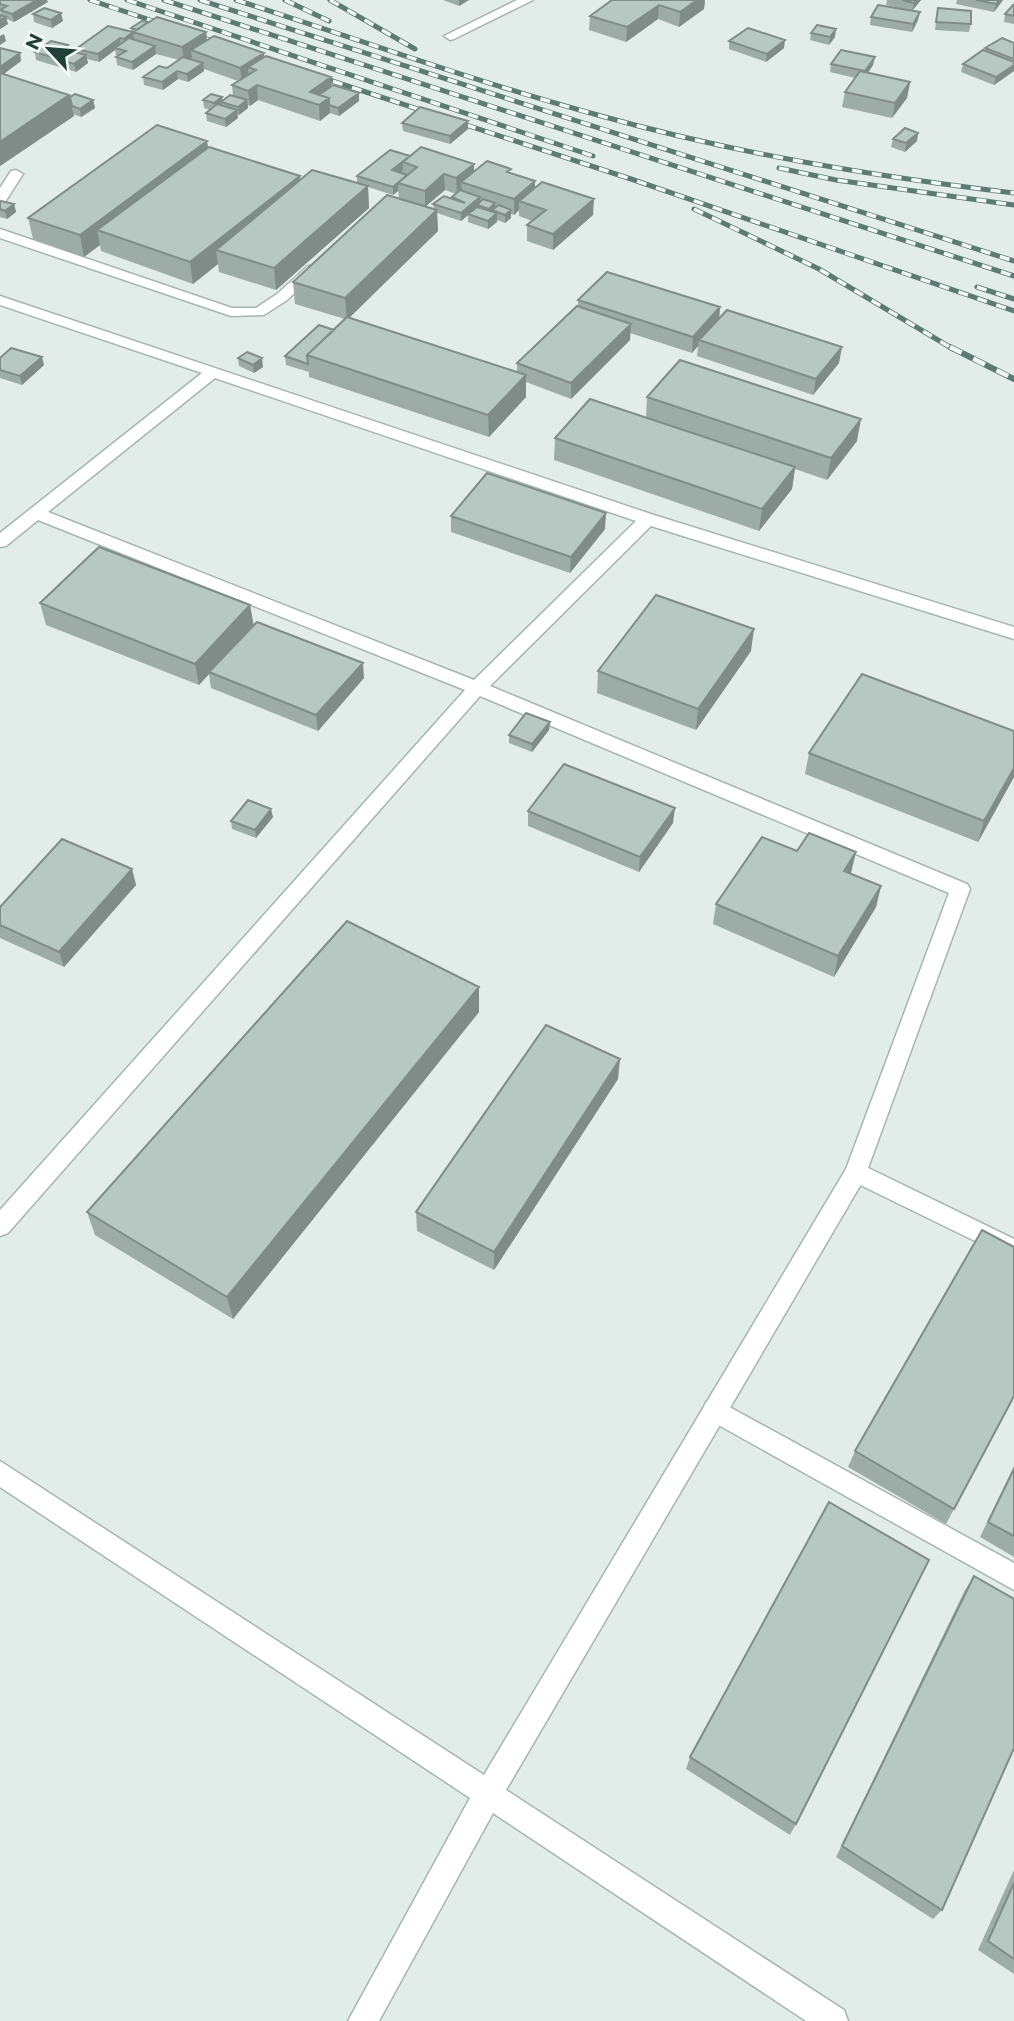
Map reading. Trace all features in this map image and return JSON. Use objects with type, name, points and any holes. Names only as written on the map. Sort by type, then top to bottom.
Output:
[{"type":"street","points":[[450,36],[527,0]]},
{"type":"street","points":[[0,200],[16,174]]},
{"type":"street","points":[[0,233],[230,312],[259,312],[282,297],[328,255]]},
{"type":"street","points":[[0,300],[648,519],[1014,633]]},
{"type":"street","points":[[0,542],[212,372]]},
{"type":"street","points":[[36,513],[477,688],[960,889],[856,1172],[488,1794],[363,2021]]},
{"type":"street","points":[[0,1226],[477,688],[648,519]]},
{"type":"street","points":[[856,1172],[1014,1250]]},
{"type":"street","points":[[715,1410],[1014,1577]]},
{"type":"street","points":[[0,1473],[832,2021]]},
{"type":"building","points":[[0,0],[37,0],[12,14],[0,10],[7,6],[0,4]]},
{"type":"building","points":[[612,0],[697,0],[680,12],[659,5],[627,27],[590,16]]},
{"type":"building","points":[[976,0],[999,0],[996,4]]},
{"type":"building","points":[[878,5],[920,12],[913,24],[871,17]]},
{"type":"building","points":[[1013,5],[1014,16],[1005,14]]},
{"type":"building","points":[[44,8],[61,13],[51,20],[33,14]]},
{"type":"building","points":[[938,8],[971,11],[971,24],[936,22]]},
{"type":"building","points":[[157,17],[206,32],[182,47],[133,32]]},
{"type":"building","points":[[142,21],[148,22],[137,30],[131,28]]},
{"type":"building","points":[[817,25],[836,29],[830,37],[811,33]]},
{"type":"building","points":[[108,26],[133,32],[98,54],[76,49]]},
{"type":"building","points":[[748,28],[785,40],[767,54],[729,41]]},
{"type":"building","points":[[214,36],[264,53],[240,68],[191,50]]},
{"type":"building","points":[[129,38],[155,46],[132,62],[116,57],[126,51],[115,48]]},
{"type":"building","points":[[1002,38],[1014,43],[1014,59],[985,48]]},
{"type":"building","points":[[51,41],[68,45],[62,49],[86,55],[74,64],[35,52]]},
{"type":"building","points":[[0,48],[20,53],[0,67]]},
{"type":"building","points":[[841,50],[875,57],[865,71],[831,64]]},
{"type":"building","points":[[983,50],[1014,62],[1014,65],[996,77],[963,64]]},
{"type":"building","points":[[266,56],[331,77],[310,92],[329,98],[319,105],[257,85],[248,91],[232,85],[256,70],[248,67]]},
{"type":"building","points":[[183,57],[203,63],[187,74],[177,71],[162,82],[143,77],[159,66],[167,68]]},
{"type":"building","points":[[860,71],[910,82],[895,103],[845,92]]},
{"type":"building","points":[[0,73],[69,95],[0,142]]},
{"type":"building","points":[[333,85],[359,93],[338,108],[329,105],[329,98],[319,95]]},
{"type":"building","points":[[75,94],[93,100],[80,109],[72,106],[70,97]]},
{"type":"building","points":[[211,94],[222,97],[214,103],[203,100]]},
{"type":"building","points":[[230,95],[247,100],[238,107],[221,102]]},
{"type":"building","points":[[217,104],[237,110],[225,119],[206,113]]},
{"type":"building","points":[[420,107],[468,121],[450,136],[402,123]]},
{"type":"building","points":[[157,125],[207,141],[80,235],[28,218]]},
{"type":"building","points":[[905,128],[918,133],[906,143],[893,139]]},
{"type":"building","points":[[209,147],[300,176],[190,262],[97,230]]},
{"type":"building","points":[[421,147],[474,164],[456,178],[444,174],[425,191],[398,183],[417,167],[403,162]]},
{"type":"building","points":[[390,150],[410,156],[392,170],[407,175],[393,187],[357,176]]},
{"type":"building","points":[[487,161],[511,169],[507,172],[535,181],[514,199],[461,182]]},
{"type":"building","points":[[312,170],[368,186],[274,268],[216,250]]},
{"type":"building","points":[[542,182],[594,199],[553,234],[527,225],[546,210],[519,201]]},
{"type":"building","points":[[460,190],[480,197],[461,213],[433,204],[444,196],[465,203],[452,197]]},
{"type":"building","points":[[387,195],[437,210],[345,298],[293,282]]},
{"type":"building","points":[[483,199],[495,203],[489,209],[477,205]]},
{"type":"building","points":[[1,201],[14,204],[5,211],[0,209]]},
{"type":"building","points":[[499,205],[511,210],[505,215],[492,210]]},
{"type":"building","points":[[477,207],[497,213],[488,221],[468,214]]},
{"type":"building","points":[[607,272],[720,307],[693,337],[578,300]]},
{"type":"building","points":[[577,306],[631,324],[571,383],[517,363]]},
{"type":"building","points":[[727,310],[842,347],[816,379],[699,340]]},
{"type":"building","points":[[347,317],[526,375],[488,415],[307,355]]},
{"type":"building","points":[[319,325],[334,330],[307,355],[308,364],[285,356]]},
{"type":"building","points":[[11,348],[42,357],[20,376],[0,370],[0,358]]},
{"type":"building","points":[[247,352],[262,358],[253,365],[238,358]]},
{"type":"building","points":[[680,360],[861,419],[831,458],[647,397]]},
{"type":"building","points":[[590,399],[795,467],[762,509],[555,438]]},
{"type":"building","points":[[487,473],[606,513],[571,557],[451,516]]},
{"type":"building","points":[[99,547],[250,605],[195,664],[40,603]]},
{"type":"building","points":[[656,595],[754,629],[698,709],[598,671]]},
{"type":"building","points":[[257,622],[363,663],[316,715],[209,672]]},
{"type":"building","points":[[862,674],[1014,731],[1014,768],[984,821],[809,753]]},
{"type":"building","points":[[526,713],[550,722],[532,744],[509,735]]},
{"type":"building","points":[[564,764],[675,808],[640,857],[528,811]]},
{"type":"building","points":[[248,800],[271,809],[255,830],[231,821]]},
{"type":"building","points":[[809,833],[856,852],[844,871],[881,886],[838,956],[716,904],[762,837],[797,851]]},
{"type":"building","points":[[62,839],[132,869],[59,952],[0,925],[0,907]]},
{"type":"building","points":[[347,921],[479,987],[227,1297],[87,1212]]},
{"type":"building","points":[[546,1025],[620,1059],[494,1252],[416,1212]]},
{"type":"building","points":[[982,1230],[1014,1247],[1014,1396],[954,1509],[855,1451]]},
{"type":"building","points":[[1014,1469],[1014,1536],[988,1522]]},
{"type":"building","points":[[829,1502],[929,1560],[796,1824],[690,1757]]},
{"type":"building","points":[[974,1576],[1014,1599],[1014,1748],[942,1910],[842,1846]]},
{"type":"building","points":[[1014,1883],[1014,1959],[988,1941]]},
{"type":"railway","points":[[90,0],[228,46]]},
{"type":"railway","points":[[127,0],[593,156]]},
{"type":"railway","points":[[164,0],[1014,276]]},
{"type":"railway","points":[[200,0],[1014,261]]},
{"type":"railway","points":[[236,0],[504,88],[646,128],[802,162],[1014,193]]},
{"type":"railway","points":[[285,0],[329,21]]},
{"type":"railway","points":[[330,0],[415,49]]},
{"type":"railway","points":[[314,75],[634,180],[1014,311]]},
{"type":"railway","points":[[779,168],[836,180],[1014,205]]},
{"type":"railway","points":[[694,209],[819,269],[953,349]]},
{"type":"railway","points":[[977,287],[1014,299]]},
{"type":"railway","points":[[950,347],[1014,379]]}]
